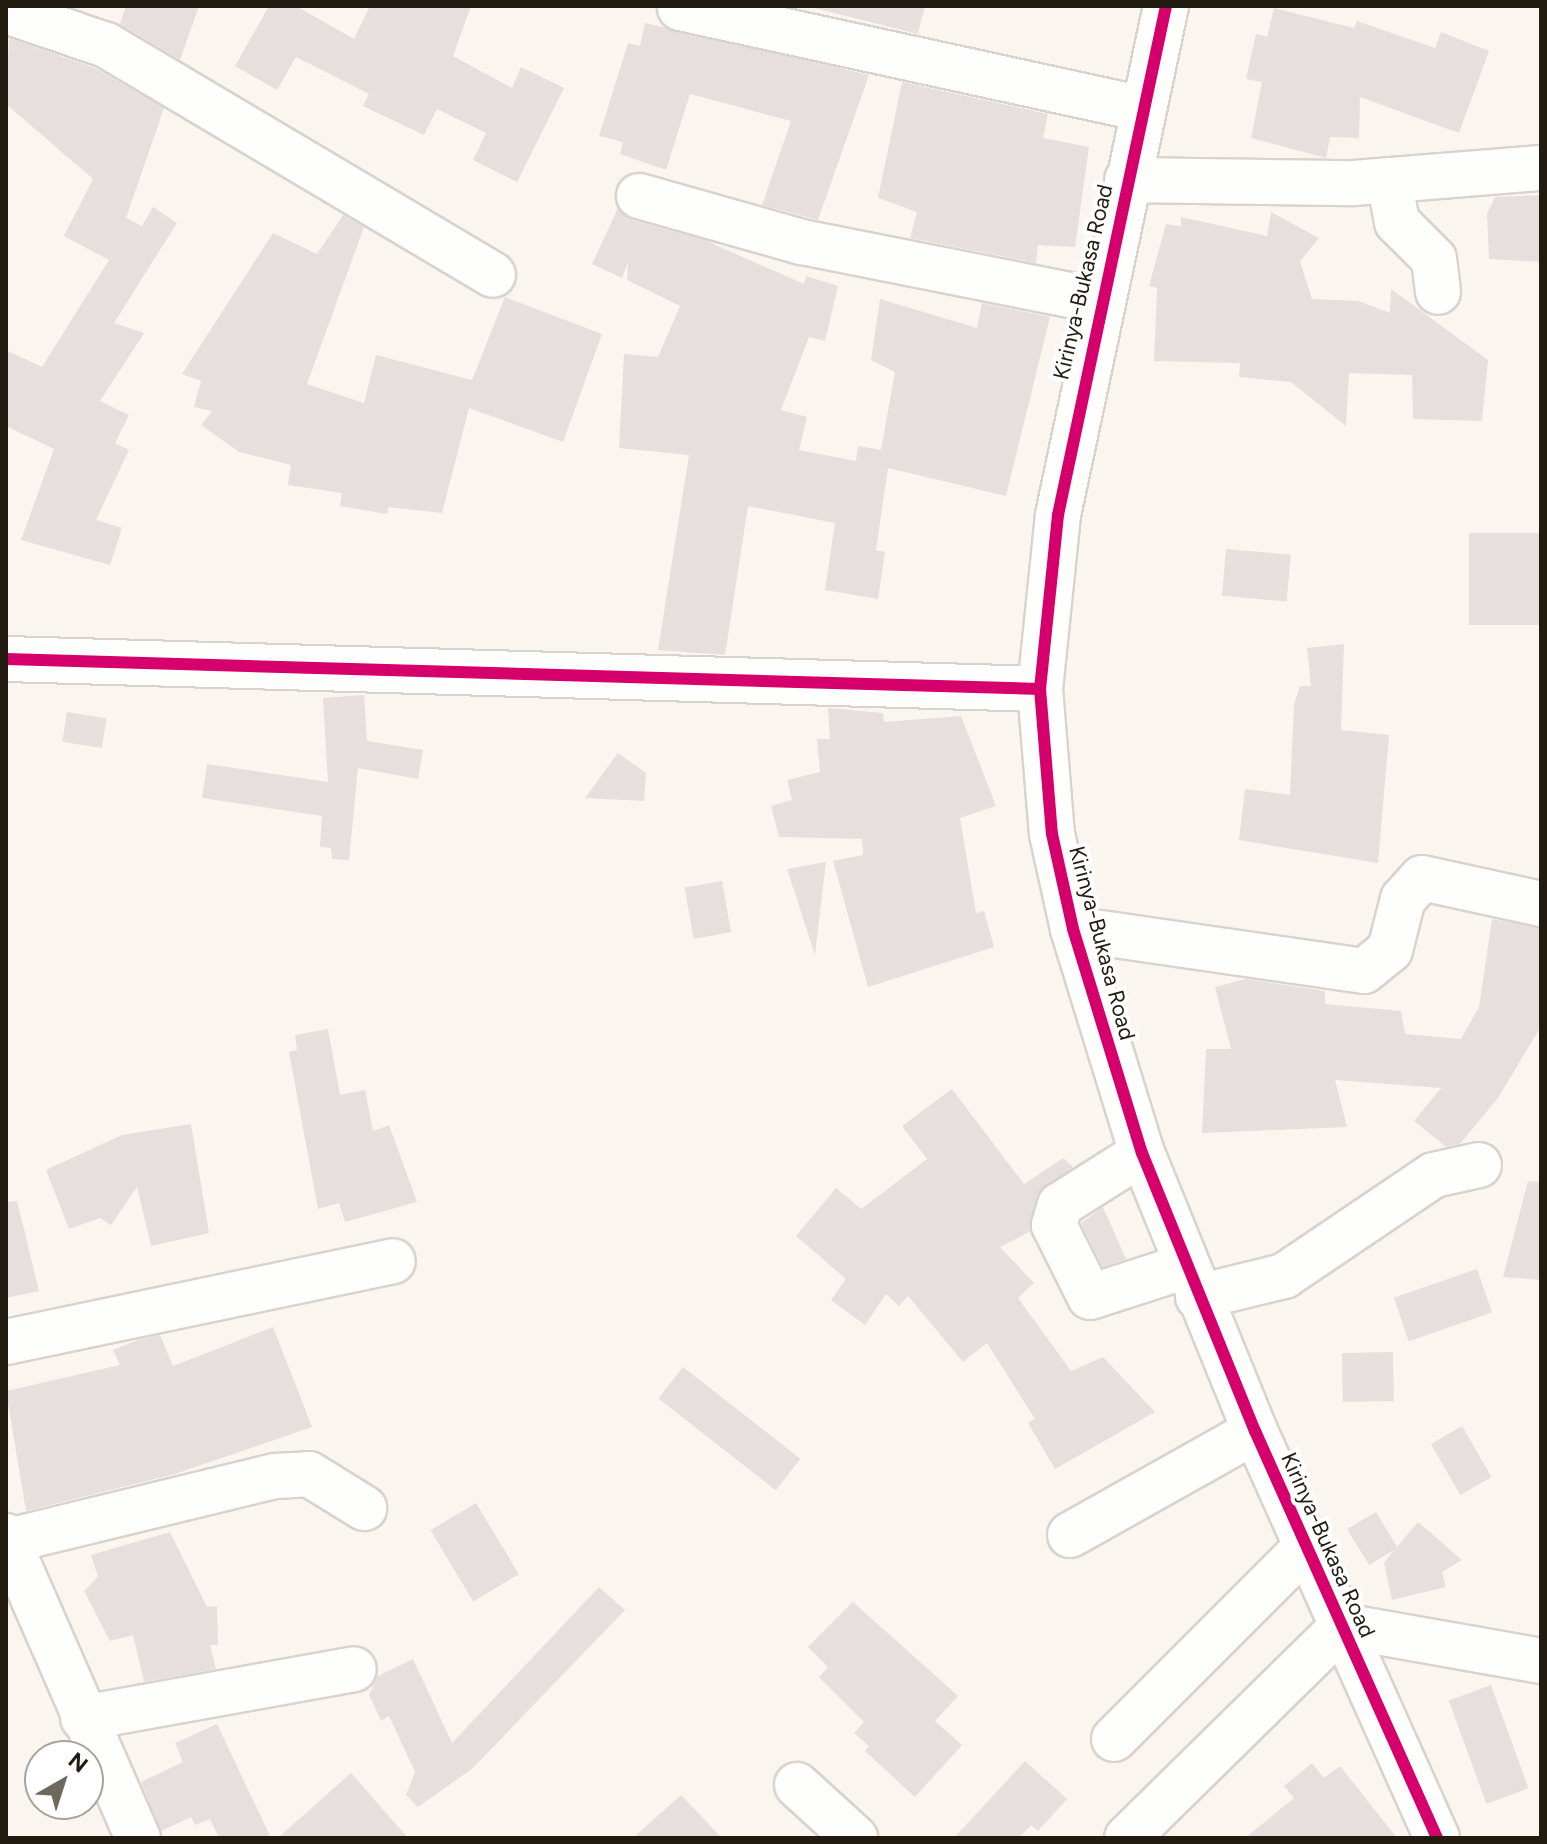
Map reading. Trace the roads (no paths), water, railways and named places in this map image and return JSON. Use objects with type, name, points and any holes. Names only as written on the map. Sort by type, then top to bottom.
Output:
[{"type":"street","name":"Kirinya-Bukasa Road","points":[[1166,6],[1140,108],[1058,515],[1040,689],[1044,773],[1073,929],[1142,1153],[1255,1431],[1437,1838]]},
{"type":"street","points":[[680,8],[1140,108]]},
{"type":"street","points":[[6,11],[106,45],[493,275]]},
{"type":"street","points":[[1127,180],[1389,180],[1541,168]]},
{"type":"street","points":[[1389,180],[1397,222],[1434,259],[1438,292]]},
{"type":"street","points":[[639,196],[802,242],[1100,301]]},
{"type":"street","points":[[6,659],[1040,689]]},
{"type":"street","points":[[1073,929],[1364,971],[1390,950],[1403,899],[1422,878],[1541,904]]},
{"type":"street","points":[[1142,1153],[1060,1205],[1054,1225],[1090,1297],[1192,1281],[1284,1276],[1434,1175],[1479,1165]]},
{"type":"street","points":[[6,1342],[393,1261]]},
{"type":"street","points":[[1070,1535],[1255,1431]]},
{"type":"street","points":[[138,1838],[7,1539],[275,1476],[309,1474],[364,1508]]},
{"type":"street","points":[[1114,1739],[1308,1545]]},
{"type":"street","points":[[1127,1838],[1343,1626],[1541,1661]]},
{"type":"street","points":[[83,1718],[354,1669]]},
{"type":"street","points":[[797,1785],[855,1838]]}]
